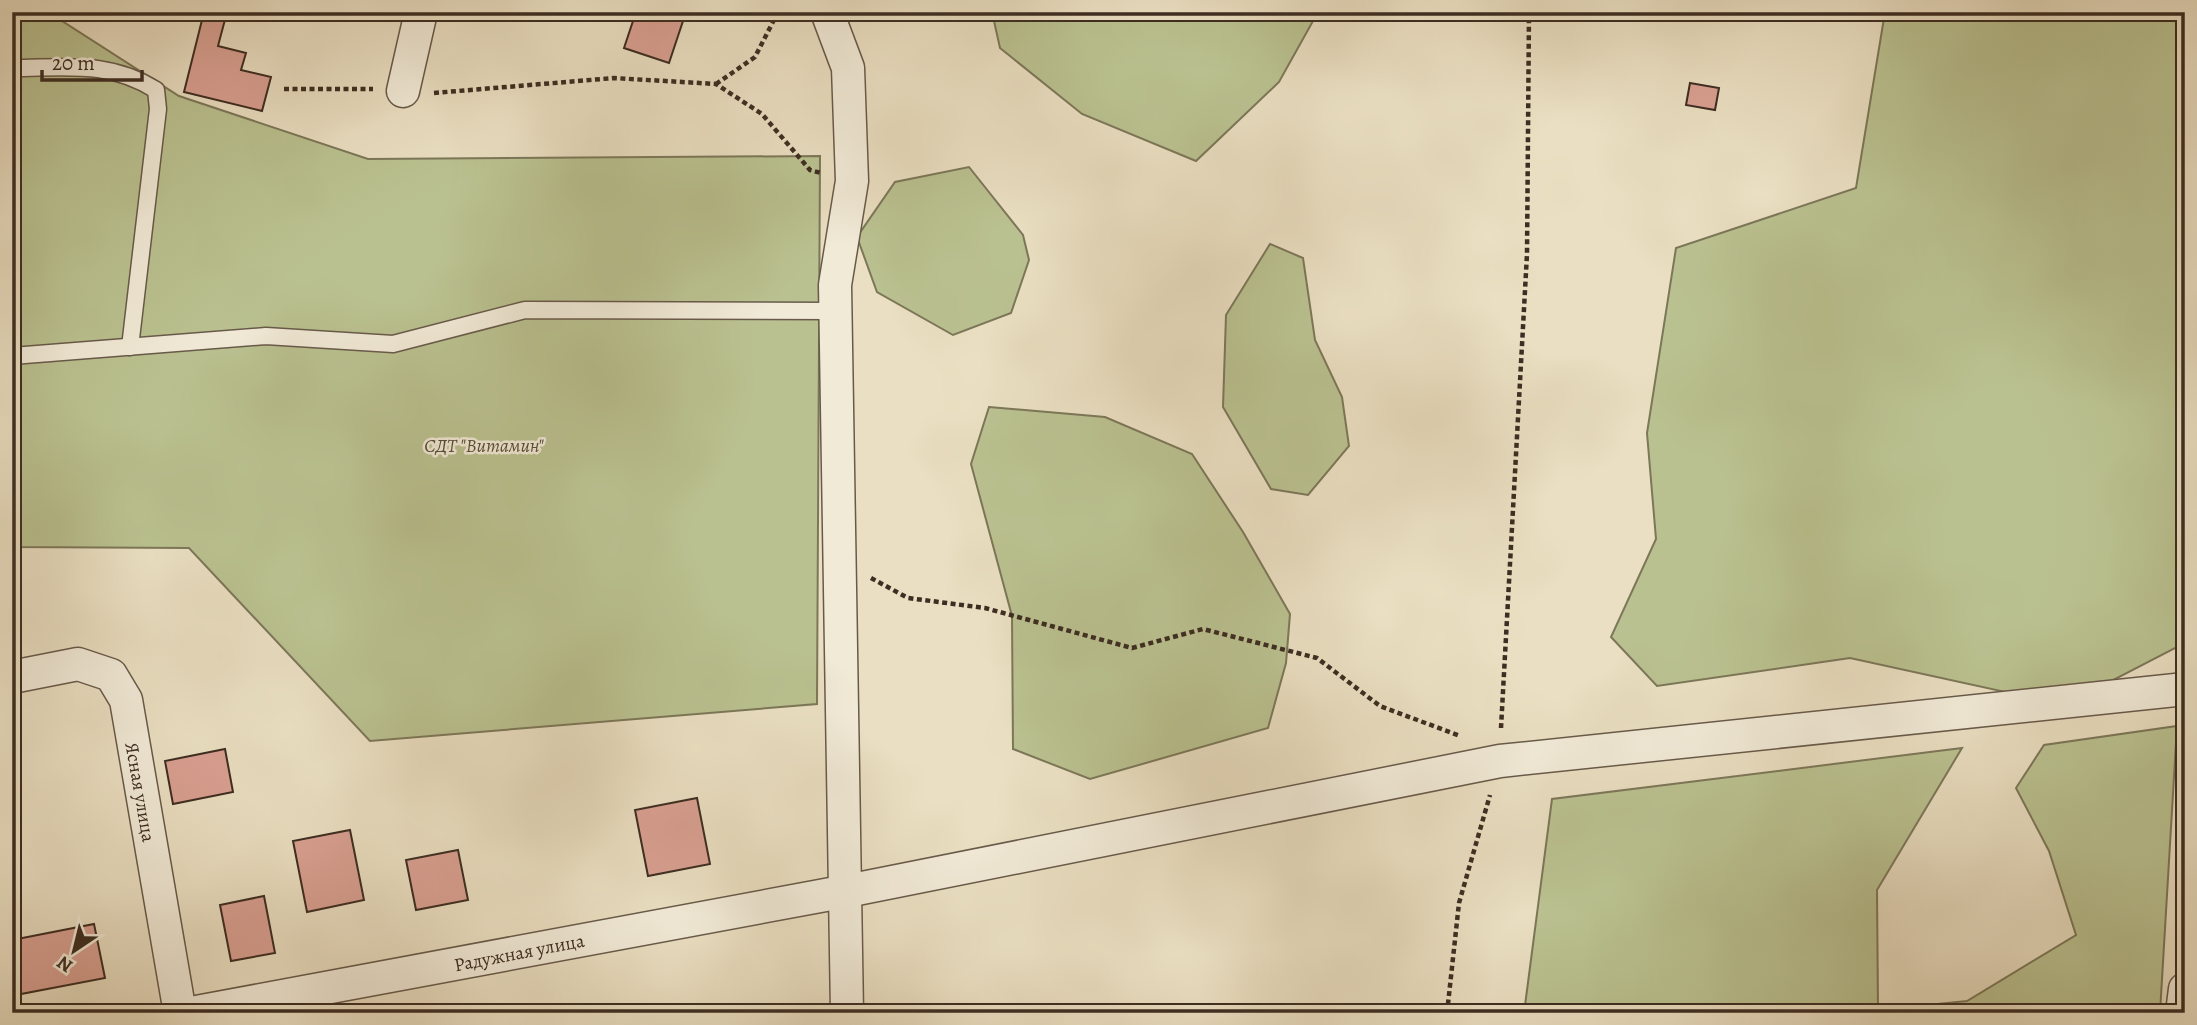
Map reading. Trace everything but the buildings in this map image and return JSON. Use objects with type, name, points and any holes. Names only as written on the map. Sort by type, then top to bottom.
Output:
[{"type":"street","points":[[404,91],[421,12]]},
{"type":"street","points":[[827,12],[848,68],[852,181],[835,285],[847,1013]]},
{"type":"street","name":"Ясная улица","points":[[12,677],[78,664],[111,675],[126,700],[180,1013]]},
{"type":"street","name":"Радужная улица","points":[[191,1013],[847,891],[1500,761],[2185,689]]},
{"type":"street","points":[[2182,1013],[2185,989]]},
{"type":"lane","points":[[12,68],[104,67],[135,76],[156,89],[158,109],[130,347]]},
{"type":"lane","points":[[12,356],[266,336],[393,344],[525,310],[835,311]]},
{"type":"path","points":[[716,84],[755,57],[778,12]]},
{"type":"path","points":[[1447,1013],[1459,903],[1500,761],[1527,254],[1529,12]]},
{"type":"path","points":[[284,89],[438,93],[614,78],[716,84],[762,114],[810,170],[852,181]]},
{"type":"path","points":[[839,559],[908,598],[985,608],[1132,648],[1203,629],[1317,658],[1380,706],[1452,731],[1500,761]]},
{"type":"green space","name":"СДТ \"Витамин\"","points":[[12,12],[48,12],[179,96],[368,159],[820,156],[817,704],[370,741],[189,548],[12,547]]},
{"type":"green space","points":[[992,12],[1318,12],[1279,82],[1196,161],[1082,114],[1000,48]]},
{"type":"green space","points":[[1885,12],[2185,12],[2185,643],[2065,705],[1850,658],[1657,686],[1611,637],[1656,539],[1647,433],[1676,248],[1856,188]]},
{"type":"green space","points":[[969,167],[1023,235],[1029,260],[1011,313],[953,335],[877,292],[857,237],[895,182]]},
{"type":"green space","points":[[1270,244],[1303,258],[1315,340],[1342,397],[1349,446],[1308,495],[1271,489],[1223,407],[1226,315]]},
{"type":"green space","points":[[989,407],[1105,417],[1192,454],[1243,532],[1290,614],[1286,663],[1268,728],[1090,779],[1013,749],[1012,616],[971,464]]},
{"type":"green space","points":[[2177,726],[2160,1013],[1524,1013],[1552,799],[1962,748],[1877,890],[1878,1010],[1967,1001],[2076,935],[2049,851],[2016,788],[2044,745]]}]
